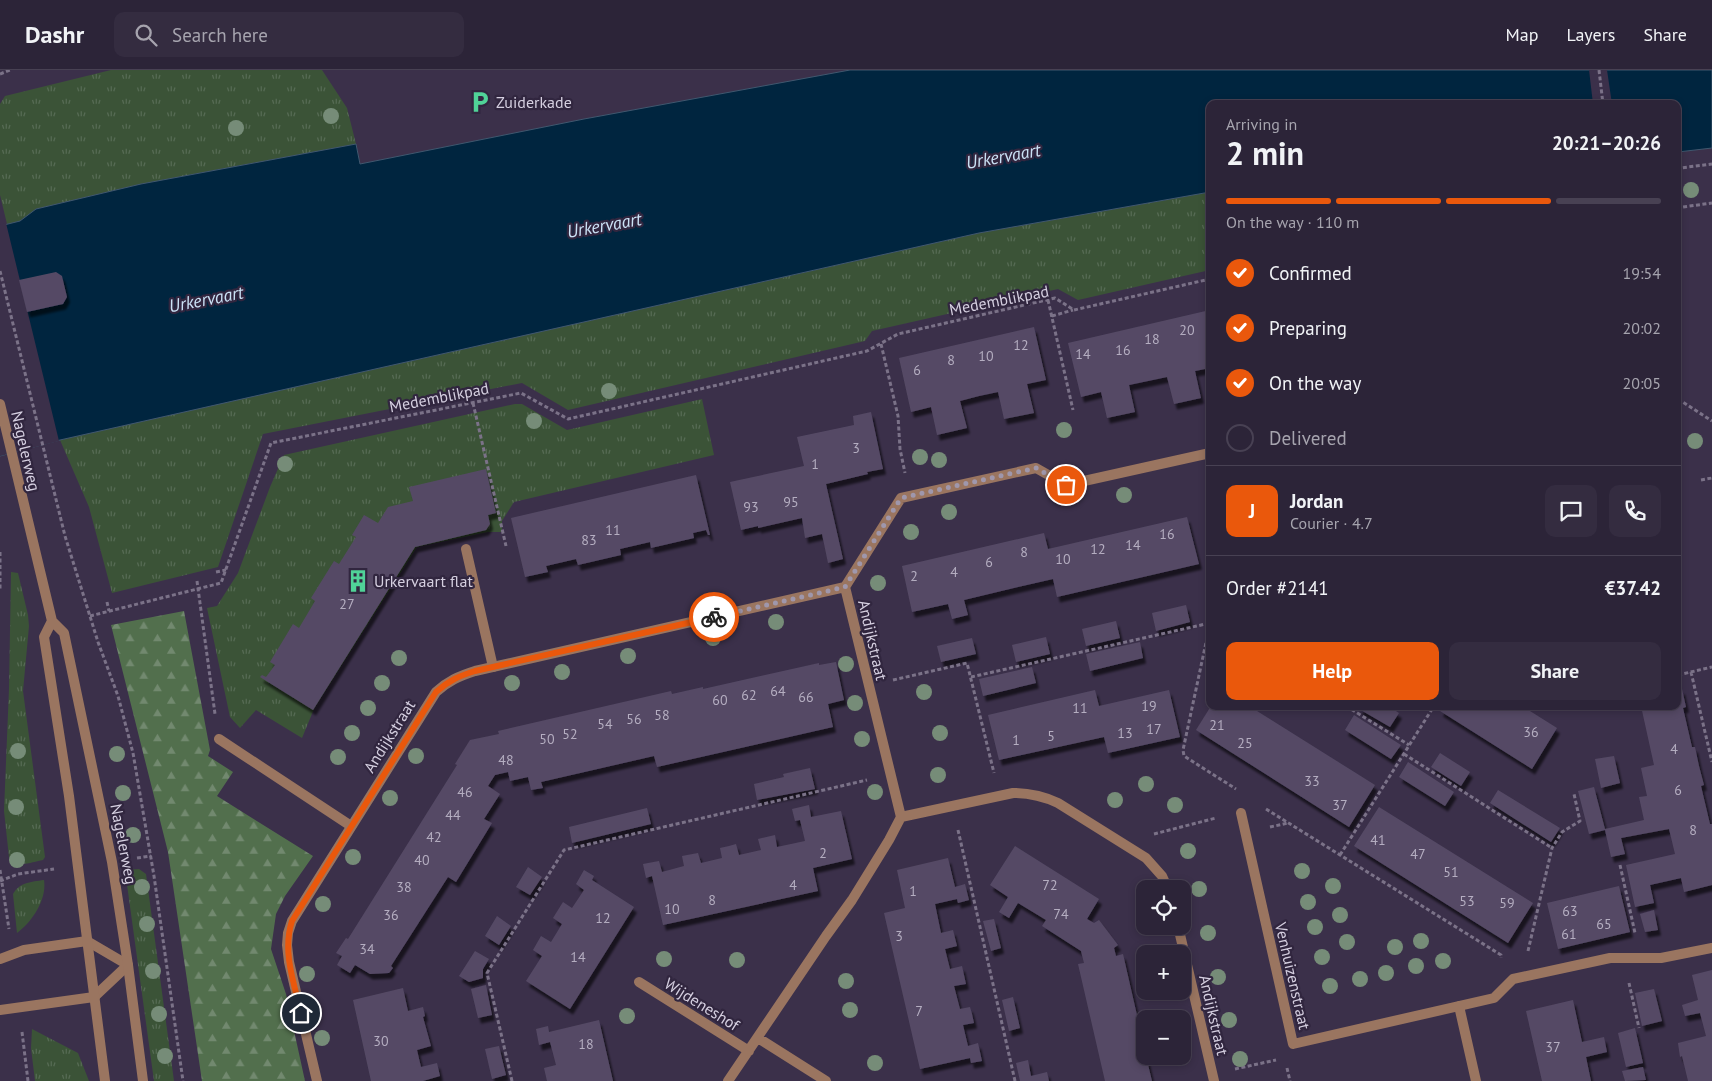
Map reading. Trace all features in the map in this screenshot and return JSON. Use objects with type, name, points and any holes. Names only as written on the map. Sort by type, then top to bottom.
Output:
[{"type":"street","name":"Nagelerweg","points":[[0,404],[52,621],[64,633],[112,862],[143,1081]]},
{"type":"street","points":[[845,587],[901,498],[1036,468],[1066,485],[1206,454]]},
{"type":"street","points":[[466,549],[493,668]]},
{"type":"street","name":"Andijkstraat","points":[[317,1081],[289,962],[288,933],[295,915],[436,692],[446,682],[460,675],[845,587],[900,817]]},
{"type":"street","points":[[52,621],[44,637],[69,796],[105,1081]]},
{"type":"street","points":[[219,739],[350,826]]},
{"type":"street","points":[[758,1038],[852,900],[889,840],[900,817],[1014,792],[1042,796],[1058,803],[1146,858],[1164,880]]},
{"type":"street","name":"Venhuizenstraat","points":[[1241,813],[1294,1044],[1494,998],[1513,979],[1610,958],[1661,958],[1712,948]]},
{"type":"street","name":"Andijkstraat","points":[[1180,935],[1214,1081]]},
{"type":"street","points":[[0,959],[24,950],[87,941],[128,965],[94,997],[0,1010]]},
{"type":"street","name":"Wijdeneshof","points":[[639,982],[749,1051]]},
{"type":"street","points":[[1459,1006],[1476,1081]]},
{"type":"street","name":"Wijdeneshof","points":[[728,1081],[758,1038],[826,1081]]},
{"type":"path","points":[[0,74],[10,70]]},
{"type":"path","points":[[1598,70],[1602,100]]},
{"type":"path","points":[[1681,168],[1712,164]]},
{"type":"path","points":[[1681,205],[1683,207],[1712,203]]},
{"type":"path","points":[[0,271],[64,536],[120,704],[133,753],[154,876],[183,1081]]},
{"type":"path","points":[[1052,316],[1206,280]]},
{"type":"path","name":"Medemblikpad","points":[[90,616],[221,584],[272,443],[521,393],[568,419],[867,352],[898,334],[1055,298],[1074,310]]},
{"type":"path","points":[[1048,300],[1073,410]]},
{"type":"path","points":[[881,344],[898,416],[900,449],[906,478]]},
{"type":"path","points":[[1681,401],[1712,421]]},
{"type":"path","points":[[473,403],[506,546]]},
{"type":"path","points":[[1701,480],[1712,478]]},
{"type":"path","points":[[0,552],[0,590]]},
{"type":"path","points":[[216,572],[226,570]]},
{"type":"path","points":[[197,581],[219,739]]},
{"type":"path","points":[[107,602],[109,611]]},
{"type":"path","points":[[971,677],[1206,624]]},
{"type":"path","points":[[1206,642],[1183,750],[1184,756],[1242,793]]},
{"type":"path","points":[[892,680],[967,663],[995,776]]},
{"type":"path","points":[[1681,674],[1712,667]]},
{"type":"path","points":[[1691,672],[1712,762]]},
{"type":"path","points":[[1352,710],[1409,745]]},
{"type":"path","points":[[1340,855],[1431,710]]},
{"type":"path","points":[[1404,754],[1552,848]]},
{"type":"path","points":[[512,1081],[487,973],[564,850],[864,781]]},
{"type":"path","points":[[1528,953],[1552,848],[1562,832],[1580,821],[1574,794]]},
{"type":"path","points":[[1265,808],[1501,955],[1507,985]]},
{"type":"path","points":[[1149,837],[1157,833],[1200,822]]},
{"type":"path","points":[[1262,829],[1288,822]]},
{"type":"path","points":[[959,832],[1016,1081]]},
{"type":"path","points":[[1620,865],[1636,937]]},
{"type":"path","points":[[0,870],[9,931]]},
{"type":"path","points":[[1,880],[18,874],[45,871]]},
{"type":"path","points":[[1630,988],[1639,1028]]},
{"type":"path","points":[[22,1030],[28,1081]]},
{"type":"path","points":[[1232,1069],[1279,1059]]},
{"type":"path","points":[[1286,1064],[1290,1081]]},
{"type":"green space","points":[[111,70],[322,70],[347,108],[356,144],[141,184],[36,209],[20,221],[7,224],[0,195],[0,104],[5,96]]},
{"type":"green space","points":[[1206,193],[1206,271],[1078,300],[1058,289],[872,331],[865,341],[568,410],[522,383],[263,434],[218,567],[112,593],[89,507],[60,440],[979,233]]},
{"type":"green space","points":[[702,399],[714,455],[514,502],[502,521],[502,532],[488,532],[417,547],[314,709],[302,738],[256,710],[240,728],[230,717],[207,608],[217,606],[238,573],[284,455],[515,404],[522,404],[567,430]]},
{"type":"green space","points":[[11,572],[18,573],[28,615],[29,626],[23,691],[45,857],[43,860],[24,864],[16,863],[9,857],[4,811]]},
{"type":"green space","points":[[184,611],[210,750],[208,756],[233,772],[217,796],[313,856],[285,896],[276,914],[271,949],[286,994],[305,1081],[202,1081],[168,852],[111,625]]},
{"type":"green space","points":[[139,869],[146,874],[174,1081],[154,1081],[125,870]]},
{"type":"green space","points":[[44,880],[41,903],[33,917],[17,933],[13,894],[22,885]]},
{"type":"green space","points":[[32,1029],[78,1053],[89,1081],[35,1081],[31,1048]]},
{"type":"water","name":"Urkervaart","points":[[850,70],[1712,70],[1712,148],[1681,152],[1681,100],[1206,100],[1206,193],[979,233],[60,440],[0,456],[0,226],[20,221],[36,209],[141,184],[356,144],[360,164],[584,119]]},
{"type":"pier","points":[[1589,70],[1607,70],[1611,100],[1593,100]]},
{"type":"pier","points":[[6,223],[59,441],[0,456],[0,225]]},
{"type":"building","points":[[56,272],[62,276],[67,297],[63,304],[27,312],[19,280]]},
{"type":"building","points":[[1206,311],[1206,369],[1195,371],[1201,398],[1174,404],[1167,377],[1129,385],[1135,412],[1107,418],[1101,392],[1081,397],[1068,343]]},
{"type":"building","points":[[1034,327],[1046,380],[1027,384],[1034,413],[1004,419],[998,392],[979,396],[960,401],[967,428],[937,435],[931,407],[911,412],[899,358]]},
{"type":"building","points":[[871,412],[883,469],[826,484],[843,559],[828,563],[822,534],[805,538],[802,518],[741,530],[730,482],[804,466],[797,437],[854,425],[853,416]]},
{"type":"building","name":"Urkervaart flat","points":[[486,469],[496,513],[488,515],[490,524],[486,530],[415,547],[313,710],[260,677],[262,675],[266,677],[275,665],[270,662],[293,624],[299,628],[315,601],[311,598],[334,561],[339,564],[356,537],[352,535],[364,515],[378,523],[388,507],[413,501],[409,487]]},
{"type":"building","points":[[696,475],[710,535],[708,535],[706,530],[693,533],[694,538],[651,548],[650,542],[620,549],[621,555],[578,565],[576,559],[546,566],[548,572],[525,577],[511,518]]},
{"type":"building","points":[[1187,517],[1199,564],[1057,597],[1053,579],[964,600],[968,615],[952,619],[948,604],[912,612],[902,566],[1044,533],[1048,549]]},
{"type":"building","points":[[1186,605],[1190,622],[1156,631],[1152,613]]},
{"type":"building","points":[[1116,621],[1120,638],[1086,646],[1082,629]]},
{"type":"building","points":[[1046,637],[1050,654],[1016,662],[1012,645]]},
{"type":"building","points":[[972,638],[976,654],[941,662],[937,646]]},
{"type":"building","points":[[1140,642],[1143,658],[1090,671],[1086,654]]},
{"type":"building","points":[[836,662],[844,700],[828,704],[833,727],[657,767],[654,756],[541,782],[543,788],[531,790],[528,777],[510,781],[508,772],[495,775],[488,786],[500,794],[484,819],[492,823],[456,882],[448,877],[391,966],[393,968],[389,973],[370,974],[355,965],[350,973],[337,965],[342,956],[336,953],[346,938],[348,939],[457,765],[455,764],[470,740],[499,734],[498,731],[671,691],[672,694],[703,687],[703,689],[819,663],[819,665]]},
{"type":"building","points":[[1032,667],[1036,683],[983,696],[979,679]]},
{"type":"building","points":[[1681,689],[1686,707],[1683,708],[1692,747],[1695,747],[1704,785],[1701,786],[1710,824],[1712,824],[1712,885],[1684,892],[1681,878],[1650,885],[1654,903],[1635,907],[1626,865],[1675,854],[1669,829],[1621,838],[1625,854],[1611,857],[1605,830],[1589,834],[1578,791],[1594,787],[1605,829],[1644,820],[1639,797],[1647,796],[1641,768],[1654,765],[1642,710],[1681,710]]},
{"type":"building","points":[[1095,690],[1099,706],[1169,690],[1180,737],[1108,753],[1104,737],[999,760],[988,715]]},
{"type":"building","points":[[1208,710],[1255,710],[1375,785],[1349,827],[1196,730]]},
{"type":"building","points":[[1361,710],[1394,710],[1399,713],[1390,727]]},
{"type":"building","points":[[1528,710],[1557,728],[1532,769],[1440,711]]},
{"type":"building","points":[[1354,715],[1401,745],[1391,759],[1345,730]]},
{"type":"building","points":[[1440,753],[1470,772],[1461,786],[1431,767]]},
{"type":"building","points":[[1614,756],[1620,783],[1601,788],[1595,759]]},
{"type":"building","points":[[1408,762],[1454,792],[1445,806],[1399,777]]},
{"type":"building","points":[[810,768],[815,789],[757,800],[754,784],[784,777],[783,774]]},
{"type":"building","points":[[1498,790],[1560,828],[1551,842],[1490,803]]},
{"type":"building","points":[[809,805],[811,817],[841,811],[852,859],[813,868],[818,891],[663,925],[652,876],[646,878],[643,864],[659,861],[662,872],[684,866],[682,856],[698,853],[701,863],[722,858],[720,848],[736,844],[739,855],[761,850],[758,839],[775,835],[777,847],[805,841],[800,820],[795,821],[792,809]]},
{"type":"building","points":[[1379,807],[1533,903],[1508,943],[1354,846]]},
{"type":"building","points":[[647,808],[651,824],[572,843],[569,827]]},
{"type":"building","points":[[1015,846],[1099,899],[1087,919],[1094,923],[1099,920],[1118,945],[1114,948],[1116,956],[1123,954],[1136,1011],[1136,1065],[1148,1065],[1152,1081],[1105,1081],[1078,964],[1084,963],[1081,951],[1042,926],[1046,920],[1018,903],[1009,918],[999,912],[1008,897],[990,885]]},
{"type":"building","points":[[948,858],[955,887],[965,884],[969,900],[958,903],[957,899],[935,904],[941,933],[953,930],[957,946],[945,949],[950,969],[962,966],[966,984],[954,986],[960,1009],[970,1007],[972,1014],[974,1023],[963,1025],[968,1046],[978,1043],[982,1061],[971,1063],[970,1058],[920,1069],[884,913],[905,908],[897,870]]},
{"type":"building","points":[[528,867],[542,877],[530,895],[516,887]]},
{"type":"building","points":[[584,870],[594,876],[592,880],[634,907],[570,1009],[526,981],[542,956],[533,950],[541,936],[551,942],[562,924],[553,918],[563,902],[572,908],[584,890],[576,884]]},
{"type":"building","points":[[1619,886],[1630,932],[1558,949],[1547,903]]},
{"type":"building","points":[[1654,910],[1658,930],[1645,932],[1640,914]]},
{"type":"building","points":[[497,916],[511,926],[499,945],[485,936]]},
{"type":"building","points":[[994,919],[1001,948],[991,951],[983,921]]},
{"type":"building","points":[[475,951],[489,959],[483,969],[483,978],[469,982],[459,976]]},
{"type":"building","points":[[1712,970],[1712,1081],[1688,1081],[1682,1056],[1680,1057],[1678,1043],[1706,1036],[1700,1013],[1685,1016],[1682,1005],[1698,1000],[1692,975]]},
{"type":"building","points":[[486,985],[492,1015],[478,1018],[471,989]]},
{"type":"building","points":[[403,988],[408,1011],[423,1007],[425,1016],[423,1017],[431,1046],[417,1050],[421,1067],[437,1063],[440,1076],[423,1081],[371,1081],[353,1000]]},
{"type":"building","points":[[1654,989],[1662,1021],[1642,1026],[1635,993]]},
{"type":"building","points":[[1013,997],[1020,1028],[1009,1031],[1002,1000]]},
{"type":"building","points":[[1573,1000],[1582,1042],[1604,1037],[1607,1052],[1586,1057],[1591,1081],[1542,1081],[1526,1011]]},
{"type":"building","points":[[599,1020],[613,1081],[547,1081],[544,1068],[556,1065],[550,1042],[539,1045],[536,1029],[548,1026],[549,1032]]},
{"type":"building","points":[[1635,1028],[1643,1063],[1626,1067],[1618,1033]]},
{"type":"building","points":[[499,1046],[506,1075],[492,1079],[485,1049]]},
{"type":"building","points":[[1028,1060],[1031,1076],[1047,1072],[1049,1081],[1020,1081],[1016,1063]]},
{"type":"building","points":[[1643,1067],[1646,1080],[1625,1081],[1622,1071]]},
{"type":"way so far","points":[[714,617],[845,587],[901,498],[1036,468],[1066,485]]},
{"type":"place","name":"Zuiderkade","points":[[480,102]]},
{"type":"place","name":"Urkervaart flat","points":[[358,581]]},
{"type":"route","points":[[301,1013],[287,945],[292,921],[428,703],[446,682],[460,675],[475,671],[540,658],[714,617]]}]
